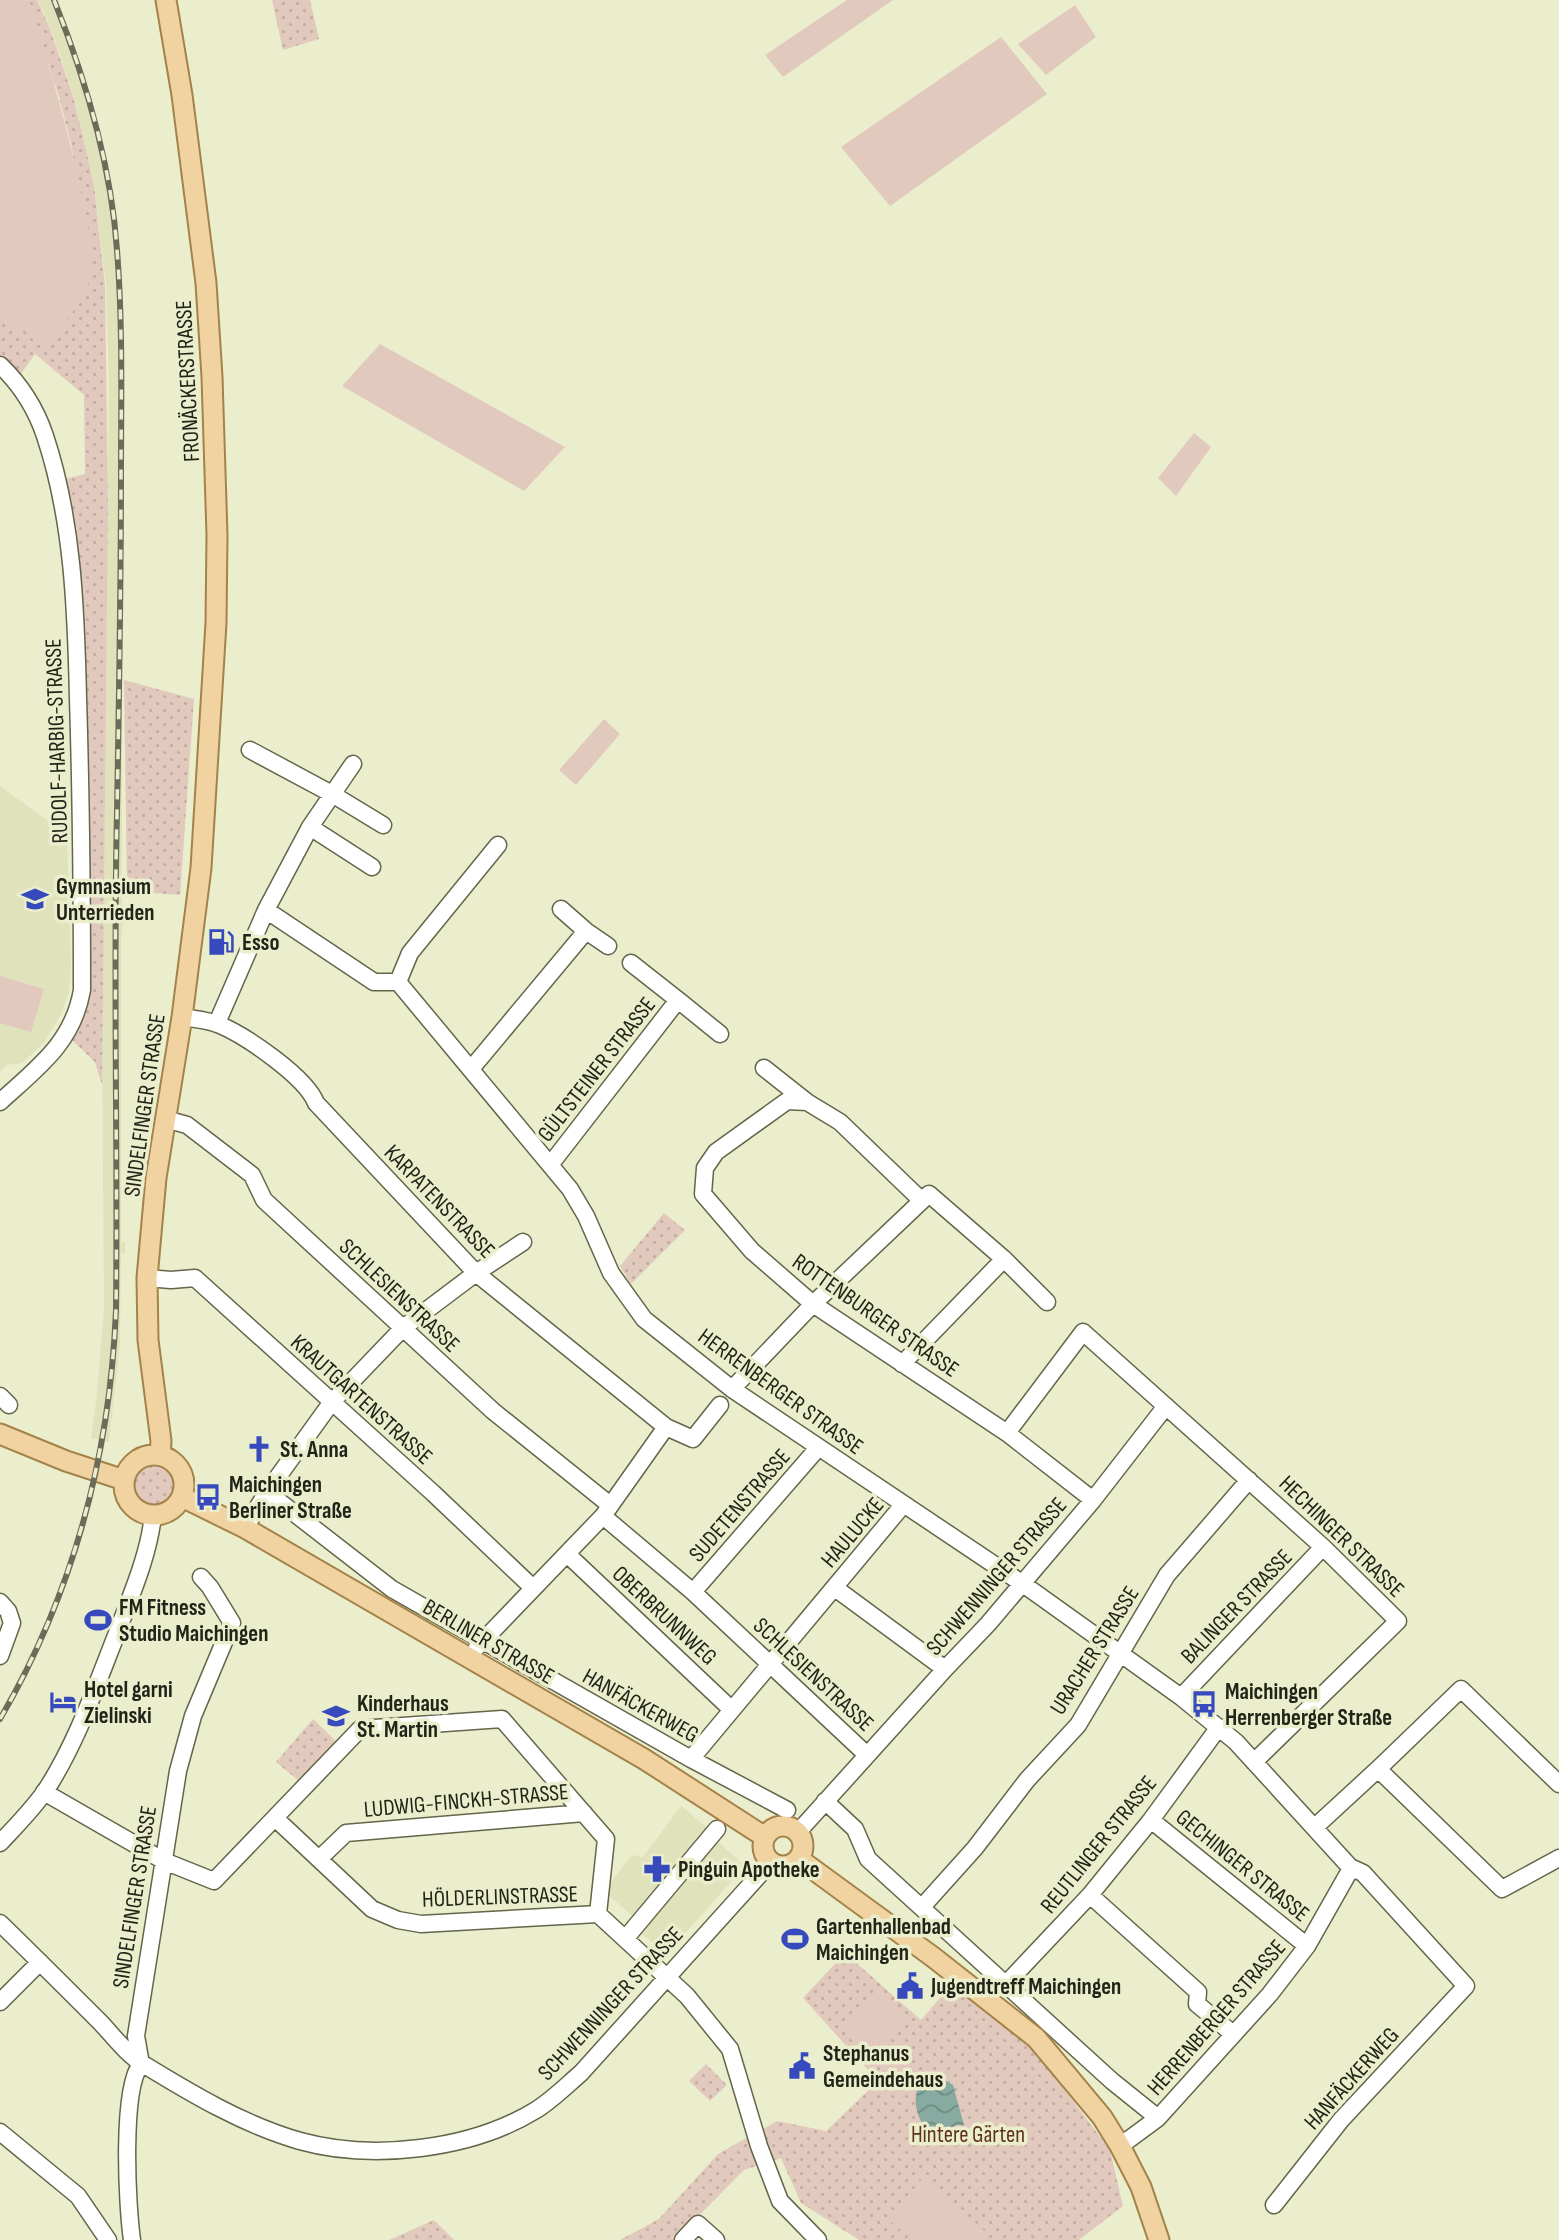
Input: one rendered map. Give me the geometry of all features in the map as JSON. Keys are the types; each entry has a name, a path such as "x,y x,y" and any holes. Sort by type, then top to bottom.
{"main road":[{"name":"FRONÄCKERSTRASSE","path":"166,0 195,188 206,283 212,377 217,572 208,763"},
{"name":"SINDELFINGER STRASSE","path":"160,1455 161,1441 148,1340 147,1278 156,1178 182,1017 201,868 208,763"},
{"path":"0,1434 66,1461 124,1480"},
{"path":"160,1455 176,1463 181,1470 184,1488 182,1497 167,1512 153,1515 137,1510 131,1504 126,1497 124,1480 137,1460 144,1456 160,1455"},
{"name":"BERLINER STRASSE","path":"182,1497 245,1528 645,1759 765,1837"},
{"path":"786,1826 798,1832 803,1846 799,1859 782,1866 771,1862 764,1853 765,1837 769,1832 786,1826"},
{"path":"799,1859 933,1957 1036,2038 1102,2117 1120,2146 1141,2187 1159,2240"}],"street":[{"name":"RUDOLF-HARBIG-STRASSE","path":"0,365 26,395 45,435 57,477 70,544 80,743 82,990 72,1026 59,1045 0,1102"},
{"path":"250,750 383,825"},
{"path":"217,1023 266,910 310,827 353,764"},
{"path":"310,827 372,867"},
{"path":"266,910 374,982 398,982 410,953 498,845"},
{"path":"561,909 608,946"},
{"path":"471,1069 586,931"},
{"name":"GÜLTSTEINER STRASSE","path":"631,963 720,1034"},
{"name":"HERRENBERGER STRASSE","path":"398,982 570,1189 586,1216 611,1273 644,1318 732,1389 1023,1584 1219,1727 1350,1867 1363,1873 1466,1986"},
{"name":"GÜLTSTEINER STRASSE","path":"550,1165 678,1000"},
{"name":"KARPATENSTRASSE","path":"182,1017 217,1023 247,1038 277,1062 313,1094 316,1103 476,1273 666,1427"},
{"path":"764,1068 807,1102 840,1122 925,1197 1004,1259 1047,1302"},
{"name":"ROTTENBURGER STRASSE","path":"807,1102 787,1101 716,1152 705,1168 703,1194 751,1251 813,1304 1007,1433 1093,1500"},
{"name":"SCHLESIENSTRASSE","path":"165,1119 187,1125 252,1175 264,1200 493,1411 606,1510 867,1755"},
{"path":"732,1389 813,1304 925,1197"},
{"path":"245,1528 267,1492 331,1403 403,1328 476,1273 523,1242"},
{"path":"902,1364 1004,1259"},
{"name":"KRAUTGARTENSTRASSE","path":"147,1278 195,1278 433,1493 532,1587"},
{"name":"HECHINGER STRASSE","path":"1007,1433 1083,1332 1249,1480 1398,1621 1254,1762"},
{"path":"470,1658 482,1641 606,1510 666,1427 693,1439 720,1405"},
{"name":"SCHWENNINGER STRASSE","path":"798,1832 1023,1584 1166,1406"},
{"name":"SUDETENSTRASSE","path":"694,1592 818,1448"},
{"name":"URACHER STRASSE","path":"922,1907 975,1848 1027,1780 1078,1724 1167,1575 1249,1480"},
{"name":"HANFÄCKERWEG","path":"267,1492 392,1589 787,1811"},
{"name":"HAULUCKE","path":"691,1759 904,1505"},
{"path":"0,1843 44,1792 63,1762 90,1703 133,1591 152,1529 153,1515"},
{"name":"BALINGER STRASSE","path":"1181,1697 1323,1548"},
{"name":"OBERBRUNNWEG","path":"567,1554 732,1710"},
{"name":"SINDELFINGER STRASSE","path":"132,2240 127,2178 131,2087 141,2064 136,2036 178,1771 193,1716 232,1623 201,1577"},
{"name":"HAULUCKE","path":"835,1588 945,1669"},
{"path":"0,1602 8,1611 12,1623 0,1656"},
{"path":"1315,1827 1461,1689 1559,1784"},
{"path":"44,1792 164,1861 214,1881 360,1729 502,1719 606,1839 598,1914 687,1996 730,2049 759,2146 780,2201 818,2240"},
{"name":"REUTLINGER STRASSE","path":"1006,1984 1090,1895 1151,1820 1219,1727"},
{"path":"1378,1769 1502,1889 1559,1858"},
{"path":"825,1801 855,1829 868,1859 1112,2081 1157,2118"},
{"name":"LUDWIG-FINCKH-STRASSE","path":"319,1859 346,1833 584,1813"},
{"name":"HÖLDERLINSTRASSE","path":"275,1818 372,1909 398,1920 421,1924 598,1914"},
{"name":"GECHINGER STRASSE","path":"1151,1820 1307,1946"},
{"path":"625,1939 717,1829"},
{"name":"SCHWENNINGER STRASSE","path":"0,1923 141,2064 215,2106 299,2140 330,2147 386,2150 453,2143 514,2122 553,2098 581,2073 771,1862"},
{"name":"HERRENBERGER STRASSE","path":"1120,2146 1157,2118 1270,1994 1307,1946 1350,1867"},
{"path":"1090,1895 1198,1992 1198,2004 1233,2034"},
{"path":"0,2002 40,1962"},
{"name":"HANFÄCKERWEG","path":"1274,2205 1341,2120 1466,1986"},
{"path":"0,2132 78,2196 108,2240"},
{"path":"683,2240 698,2224 716,2240"}],"shaded area":[{"path":"38,0 58,0 87,81 116,207 122,292 124,920 121,937 121,1242 125,1242 125,1253 121,1254 120,1343 109,1442 91,1438 104,1308 102,1041 109,384 106,285 94,185 74,97 50,26"},
{"name":"Gymnasium Unterrieden","path":"0,786 67,835 71,964 69,992 62,1013 44,1043 22,1063 7,1065 0,1072"},
{"path":"681,1806 710,1830 707,1832 745,1866 667,1954 630,1925 635,1918 607,1894 613,1879 632,1855 643,1857"}],"green space":[{"path":"0,0 27,0 66,128 91,244 92,263 86,290 60,329 47,342 0,318"},
{"path":"27,0 37,0 49,26 73,96 94,186 105,286 108,504 102,1085 95,1062 72,1040 85,1009 87,974 79,573 65,479 85,474 84,395 35,354 21,374 0,356 0,318 47,341 89,280 91,256 71,144 59,97"},
{"path":"272,0 310,0 319,39 283,50"},
{"path":"847,0 893,0 783,77 765,55"},
{"path":"1075,5 1096,37 1046,75 1018,44"},
{"path":"1001,37 1047,94 890,206 841,147"},
{"path":"380,344 565,447 524,491 342,386"},
{"path":"1194,433 1211,447 1176,496 1158,478"},
{"path":"124,680 194,699 180,895 127,891"},
{"path":"604,719 620,734 576,785 559,770"},
{"path":"0,976 44,989 31,1032 0,1023"},
{"path":"664,1213 685,1230 631,1284 620,1266"},
{"path":"154,1462 170,1469 177,1485 170,1501 154,1508 138,1501 131,1485 138,1469"},
{"path":"313,1719 338,1743 300,1782 276,1762"},
{"name":"Hintere Gärten","path":"845,1953 921,2020 951,1985 1028,2041 1110,2150 1123,2206 1079,2240 859,2240 801,2203 781,2158 744,2170 675,2240 620,2240 659,2219 718,2154 777,2121 826,2131 878,2081 803,1998"},
{"path":"882,1992 910,2020 875,2056 847,2028"},
{"path":"706,2064 727,2085 710,2101 689,2081"},
{"path":"923,2178 984,2230 975,2240 912,2240 888,2219"},
{"path":"434,2220 454,2240 389,2240"}],"water":[{"path":"941,2078 953,2085 964,2125 956,2125 944,2145 930,2134 920,2120 916,2104 918,2087 930,2080"}],"railway":[{"path":"0,1719 48,1623 83,1522 106,1417 116,1310 115,937 121,391 119,278 114,218 103,154 86,92 54,0"}],"place":[{"name":"Gymnasium Unterrieden","path":"35,899"},
{"name":"Esso","path":"221,942"},
{"name":"St. Anna","path":"259,1449"},
{"name":"Maichingen Berliner Straße","path":"208,1497"},
{"name":"FM Fitness Studio Maichingen","path":"98,1620"},
{"name":"Hotel garni Zielinski","path":"63,1702"},
{"name":"Maichingen Herrenberger Straße","path":"1204,1704"},
{"name":"Kinderhaus St. Martin","path":"336,1716"},
{"name":"Pinguin Apotheke","path":"657,1869"},
{"name":"Gartenhallenbad Maichingen","path":"795,1939"},
{"name":"Jugendtreff Maichingen","path":"910,1986"},
{"name":"Stephanus Gemeindehaus","path":"802,2066"}]}
